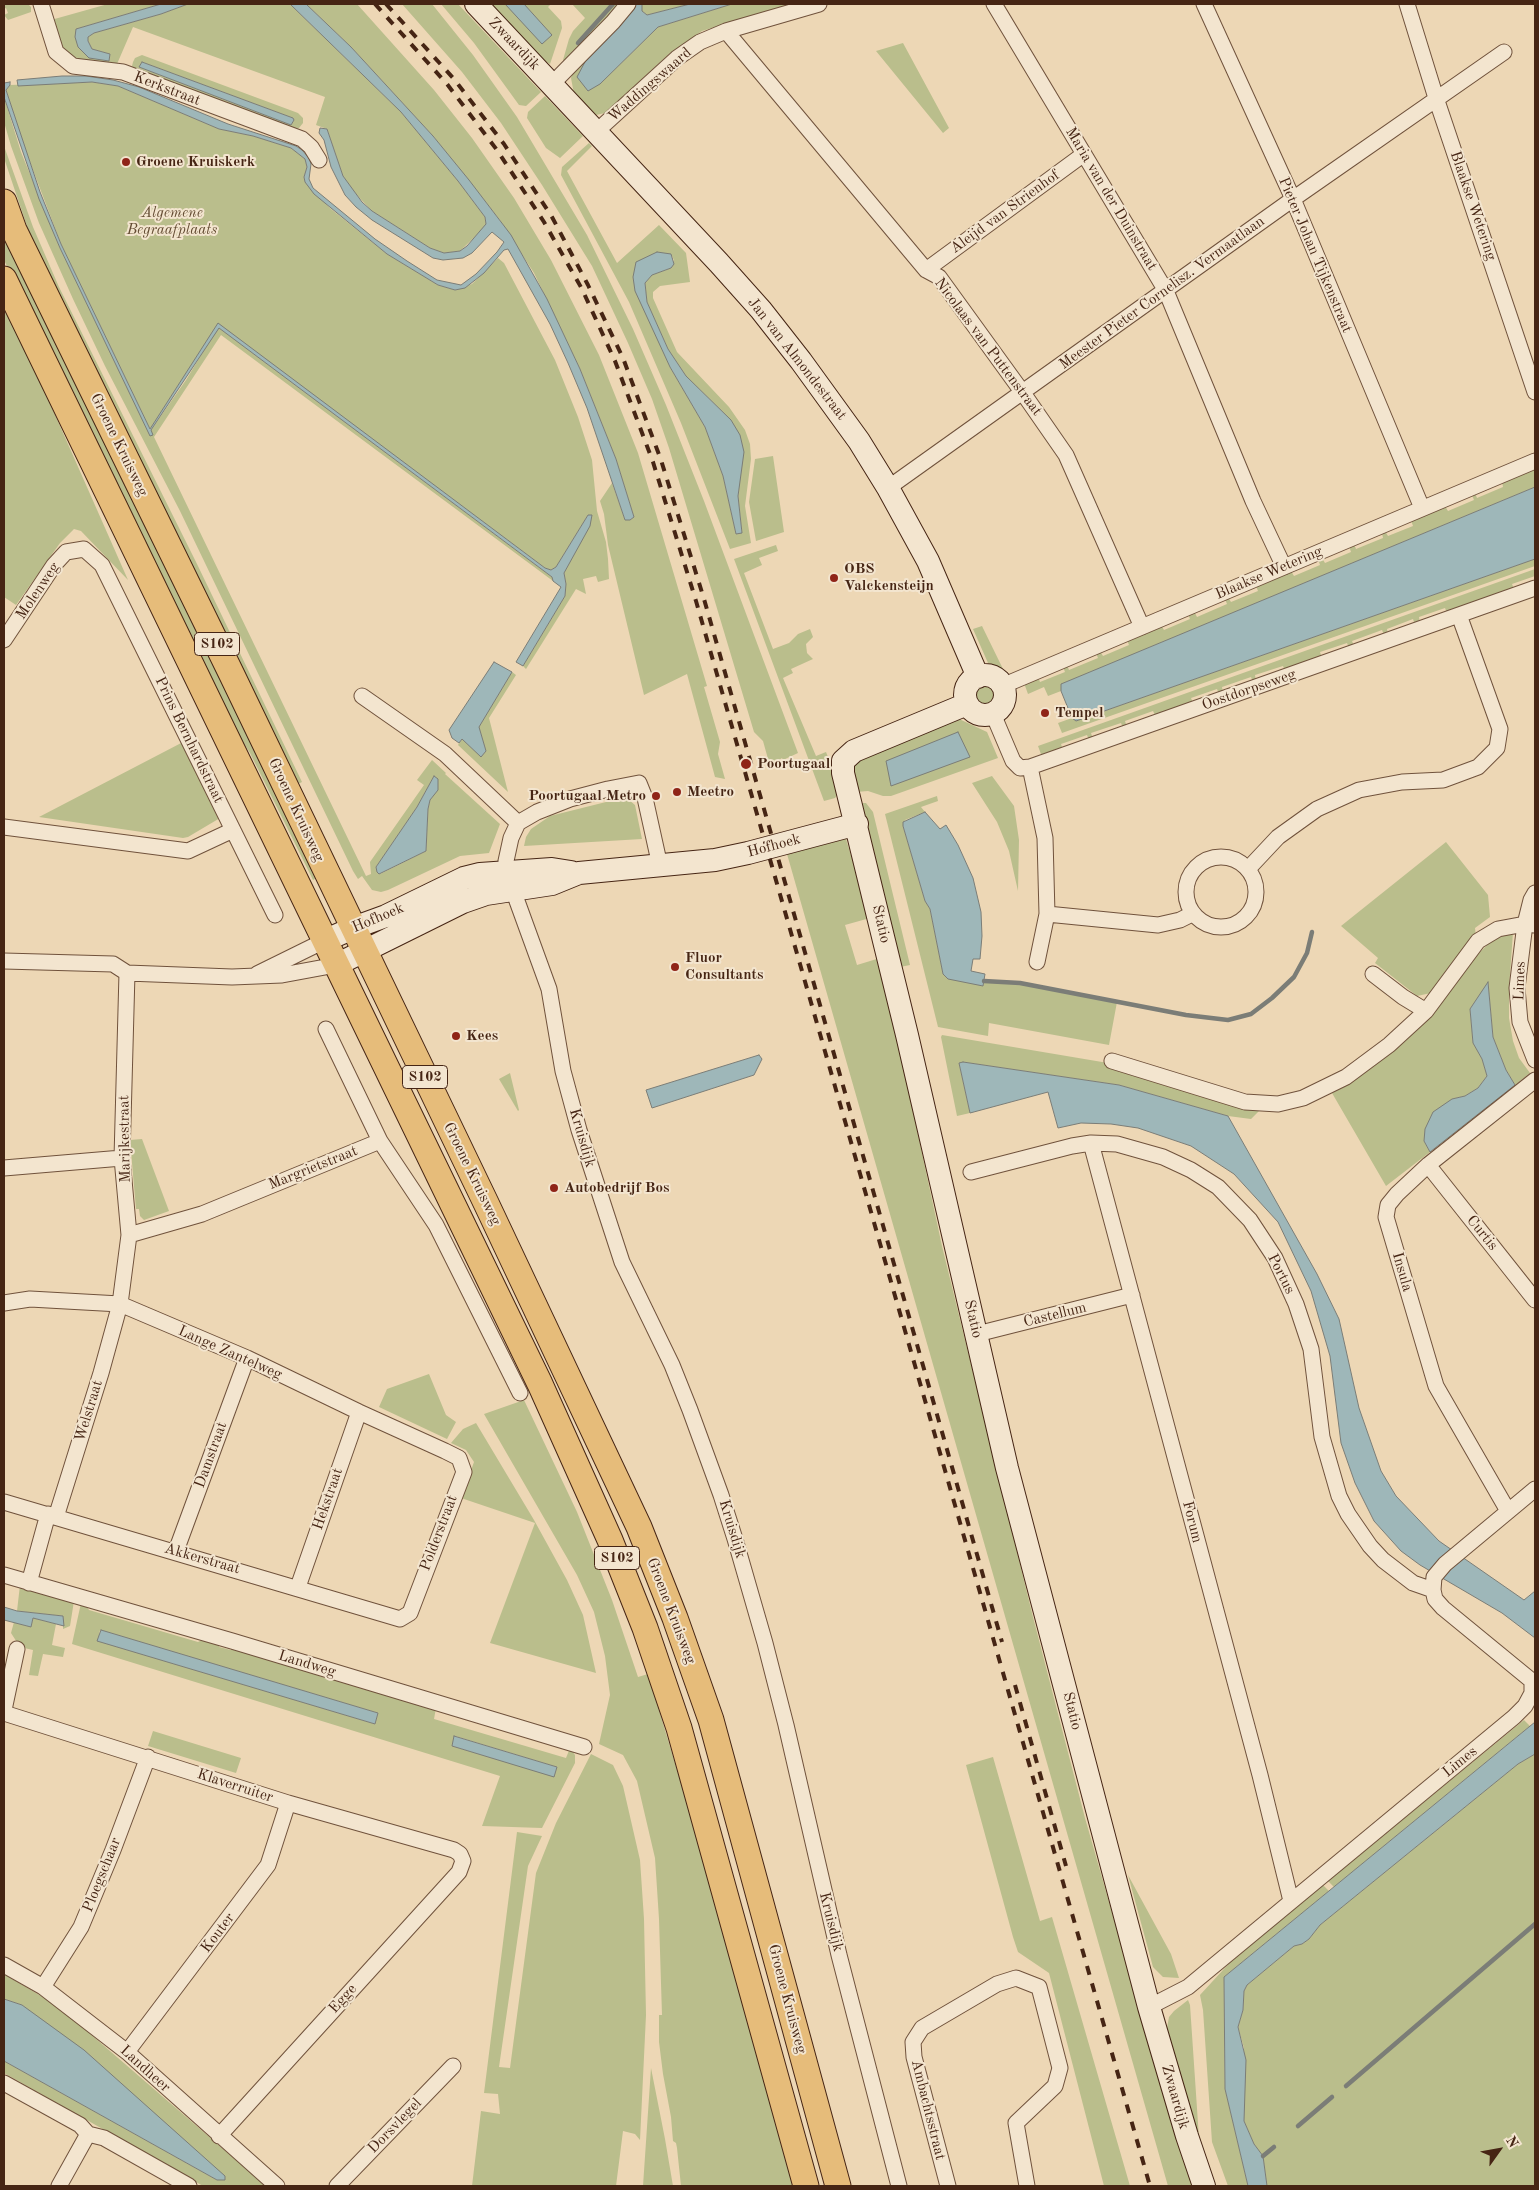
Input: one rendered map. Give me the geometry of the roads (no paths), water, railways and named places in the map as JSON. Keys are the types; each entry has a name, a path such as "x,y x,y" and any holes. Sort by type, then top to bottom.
{"main road":[{"name":"Groene Kruisweg","path":"4,202 14,230 232,675 486,1203 639,1527 675,1618 711,1720 838,2186"},
{"name":"Groene Kruisweg","path":"4,280 578,1465 610,1540 638,1611 679,1728 806,2186"}],"street":[{"name":"Kerkstraat","path":"41,4 56,52 73,66 124,72 293,136 307,142 319,160"},
{"name":"Zwaardijk","path":"476,4 552,84"},
{"path":"552,84 613,22 628,4"},
{"name":"Waddingswaard","path":"597,131 680,55 700,42 726,32 819,4"},
{"name":"Maria van der Duinstraat","path":"994,4 1166,290 1253,501 1284,567"},
{"name":"Pieter Johan Tijkenstraat","path":"1204,4 1293,199 1422,508"},
{"path":"1407,4 1436,98 1504,52"},
{"name":"Nicolaas van Puttenstraat","path":"726,32 926,270 940,277 1023,393 1066,455 1142,627"},
{"name":"Jan van Almondestraat","path":"552,84 761,310 842,416 888,488 928,561 978,677"},
{"name":"Meester Pieter Cornelisz. Vermaatlaan","path":"888,488 1436,98"},
{"name":"Blaakse Wetering","path":"1436,98 1535,392"},
{"name":"Aleijd van Strienhof","path":"926,270 1084,154"},
{"name":"Blaakse Wetering","path":"1002,686 1535,461"},
{"name":"Molenweg","path":"4,640 54,565 66,552 84,549 102,565"},
{"name":"Prins Bernhardstraat","path":"102,565 275,915"},
{"name":"Oostdorpseweg","path":"1030,767 1535,588"},
{"path":"1248,869 1278,836 1317,808 1359,790 1402,782 1443,780 1478,766 1497,748 1500,729 1459,615"},
{"path":"978,677 992,677 1002,686 1004,702 1002,707 993,714 978,714 967,704 965,695 968,686 978,677"},
{"path":"362,696 445,754 518,823"},
{"name":"Statio","path":"967,704 854,750 843,761 844,773 1007,1468 1149,2006"},
{"path":"993,714 1013,761 1020,768 1030,767 1045,838 1047,914 1037,962"},
{"path":"510,881 506,861 510,838 518,823 537,812 608,789 639,783 645,798 660,866"},
{"name":"Hofhoek","path":"336,965 364,952 395,934 463,902 486,894 510,881 552,869 579,873 715,860 748,854 857,824"},
{"path":"4,826 188,851 233,830"},
{"path":"1214,857 1227,857 1240,862 1248,869 1255,882 1256,896 1254,906 1240,922 1231,927 1215,927 1200,921 1192,914 1186,901 1185,891 1190,873 1197,866 1214,857"},
{"name":"Hofhoek","path":"251,977 353,928 386,916 464,878 480,874 510,881"},
{"name":"Kruisdijk","path":"510,881 549,989 563,1071 579,1130 622,1262 672,1365 690,1410 735,1539 786,1726 839,1955 899,2186"},
{"name":"Limes","path":"1533,897 1530,924 1517,988 1520,1022 1535,1060"},
{"path":"1047,914 1158,924 1180,920 1192,914"},
{"path":"1112,1061 1245,1102 1278,1104 1303,1098 1346,1077 1389,1045 1426,1010 1478,941 1498,928 1530,924"},
{"path":"4,961 113,964 127,973 251,977 282,976 336,965"},
{"name":"Marijkestraat","path":"120,1304 129,1235 122,1158 127,973"},
{"path":"1373,974 1403,997 1426,1010"},
{"path":"326,1029 380,1141 436,1225 520,1393"},
{"name":"Insula","path":"1508,1511 1436,1386 1386,1217 1388,1205 1428,1165 1535,1080"},
{"name":"Margrietstraat","path":"129,1235 202,1214 380,1141"},
{"name":"Portus","path":"971,1172 1072,1146 1092,1143 1116,1144 1163,1157 1192,1170 1218,1187 1250,1220 1275,1258 1296,1304 1310,1349 1322,1437 1342,1502 1359,1532 1383,1560 1413,1583 1434,1583"},
{"name":"Forum","path":"1092,1143 1260,1775 1291,1901"},
{"path":"4,1168 122,1158"},
{"name":"Curtis","path":"1428,1165 1535,1300"},
{"name":"Castellum","path":"977,1334 1132,1295"},
{"name":"Lange Zantelweg","path":"4,1303 30,1299 120,1304 246,1358 446,1451"},
{"name":"Welstraat","path":"52,1515 101,1373 120,1304"},
{"name":"Damstraat","path":"176,1551 246,1358"},
{"name":"Hekstraat","path":"298,1587 359,1412"},
{"name":"Polderstraat","path":"400,1619 410,1613 464,1472 459,1458 446,1451"},
{"path":"1434,1583 1445,1564 1535,1489"},
{"name":"Akkerstraat","path":"4,1502 298,1587 400,1619"},
{"path":"29,1582 52,1515"},
{"name":"Landweg","path":"4,1575 232,1641 584,1748"},
{"name":"Limes","path":"1149,2006 1188,1987 1525,1706 1532,1693 1532,1681 1443,1608 1436,1599 1434,1583"},
{"path":"4,1711 17,1649"},
{"name":"Klaverruiter","path":"4,1711 288,1803 454,1850 460,1854 463,1861"},
{"name":"Ploegschaar","path":"44,1987 81,1927 113,1850 148,1757"},
{"name":"Kouter","path":"127,2052 268,1865 288,1803"},
{"name":"Egge","path":"219,2136 459,1872 463,1861"},
{"name":"Landheer","path":"4,1965 44,1987 127,2052 276,2186"},
{"name":"Ambachtsstraat","path":"948,2186 914,2057 913,2042 922,2028 997,1984 1016,1978 1040,1987 1060,2068 1055,2086 1016,2123 1027,2186"},
{"name":"Zwaardijk","path":"1149,2006 1187,2136 1204,2186"},
{"name":"Dorsvlegel","path":"337,2186 453,2066"},
{"path":"4,2083 80,2125 88,2134 104,2138 188,2186"},
{"path":"59,2186 88,2134"}],"water":[{"path":"161,4 188,4 161,14 94,33 88,37 92,49 110,54 109,61 89,58 78,47 75,37 76,29"},
{"path":"290,4 306,4 351,47 433,136 511,235 547,299 580,369 616,459 634,517 630,520 625,520 587,408 568,363 550,324 508,249 504,250 484,273 465,288 455,290 438,285 387,254 314,194 305,182 304,177 307,167 305,159 291,148 253,136 219,129 118,86 92,82 18,86 17,80 62,76 86,76 113,80 139,87 228,124 296,146 309,158 311,164 309,179 313,188 375,239 407,261 437,280 461,285 476,274 504,242 492,232 472,253 463,258 443,260 433,258 372,220 345,195 331,167 324,140 319,133 320,128 327,129 343,176 362,202 372,211 430,248 444,253 460,251 467,246 486,224 485,217 458,181 401,112"},
{"path":"505,4 524,4 552,35 542,44"},
{"path":"637,4 642,4 642,11 647,15 690,4 732,4 658,27 600,84 588,91 577,77 586,60"},
{"path":"142,62 293,118 294,120 291,125 139,67"},
{"path":"10,82 6,90 40,192 61,244 150,429 218,323 545,568 551,570 556,567 588,515 592,515 590,526 564,573 566,584 565,596 523,666 516,662 561,587 553,581 552,577 219,328 151,430 153,435 150,436 60,248 39,199 4,97 4,83"},
{"path":"657,252 671,254 674,264 671,268 652,275 645,283 647,302 668,349 686,376 731,420 740,435 744,452 738,496 742,533 736,534 723,476 705,427 670,367 635,291 633,277 636,262"},
{"path":"1535,487 1535,559 1076,721 1072,718 1061,691 1061,684"},
{"path":"494,662 512,672 479,727 486,751 481,757 462,739 459,743 452,738 449,730"},
{"path":"958,732 970,757 891,786 886,761"},
{"path":"434,776 438,779 438,790 430,800 428,809 426,851 379,874 376,867 417,807"},
{"path":"925,812 940,829 946,825 958,845 973,878 981,912 982,936 980,959 973,959 971,971 985,974 983,986 948,979 943,974 930,909 925,901 903,826 903,822"},
{"path":"1488,982 1493,1037 1506,1070 1515,1085 1430,1152 1424,1141 1425,1129 1433,1112 1452,1099 1465,1096 1478,1088 1487,1076 1482,1059 1473,1043 1470,1009"},
{"path":"759,1055 762,1059 754,1075 652,1108 646,1090"},
{"path":"963,1062 1119,1085 1228,1116 1317,1274 1339,1319 1359,1408 1381,1471 1396,1496 1439,1541 1524,1600 1535,1591 1535,1638 1502,1613 1420,1565 1401,1551 1374,1521 1355,1483 1341,1443 1330,1356 1311,1291 1278,1222 1234,1174 1191,1146 1138,1128 1111,1124 1081,1123 1058,1128 1048,1092 970,1113 959,1063"},
{"path":"4,1607 17,1611 63,1616 64,1626 33,1618 31,1627 4,1620"},
{"path":"101,1630 378,1713 375,1724 97,1641"},
{"path":"1535,1722 1535,1754 1518,1764 1320,1925 1309,1939 1302,1944 1294,1946 1247,1985 1244,1991 1243,2010 1238,2027 1246,2060 1244,2121 1254,2144 1263,2156 1267,2186 1248,2186 1225,2089 1224,1977"},
{"path":"454,1736 557,1767 554,1777 452,1746"},
{"path":"4,1999 22,2005 84,2050 225,2176 225,2180 217,2180 4,2061"}],"waterway":[{"path":"578,43 613,4"},
{"path":"984,981 1020,983 1186,1015 1228,1020 1251,1014 1272,998 1294,977 1307,953 1312,932"},
{"path":"1346,2086 1535,1924"},
{"path":"1298,2126 1332,2097"},
{"path":"1263,2156 1274,2147"}],"railway":[{"path":"375,4 447,84 497,150 544,222 582,289 615,361 653,462 696,601 1150,2186"},
{"path":"386,4 454,79 504,144 552,217 588,285 623,358 661,460 704,599 1002,1642"},
{"path":"1015,1685 1066,1866"}],"place":[{"name":"Groene Kruiskerk","path":"126,162"},
{"name":"OBS Valckensteijn","path":"834,578"},
{"name":"Tempel","path":"1045,713"},
{"name":"Poortugaal","path":"746,764"},
{"name":"Meetro","path":"677,792"},
{"name":"Poortugaal Metro","path":"656,796"},
{"name":"Fluor Consultants","path":"675,967"},
{"name":"Kees","path":"456,1036"},
{"name":"Autobedrijf Bos","path":"554,1188"}],"park label":[{"name":"Algemene Begraafplaats","path":"172,222"}]}
